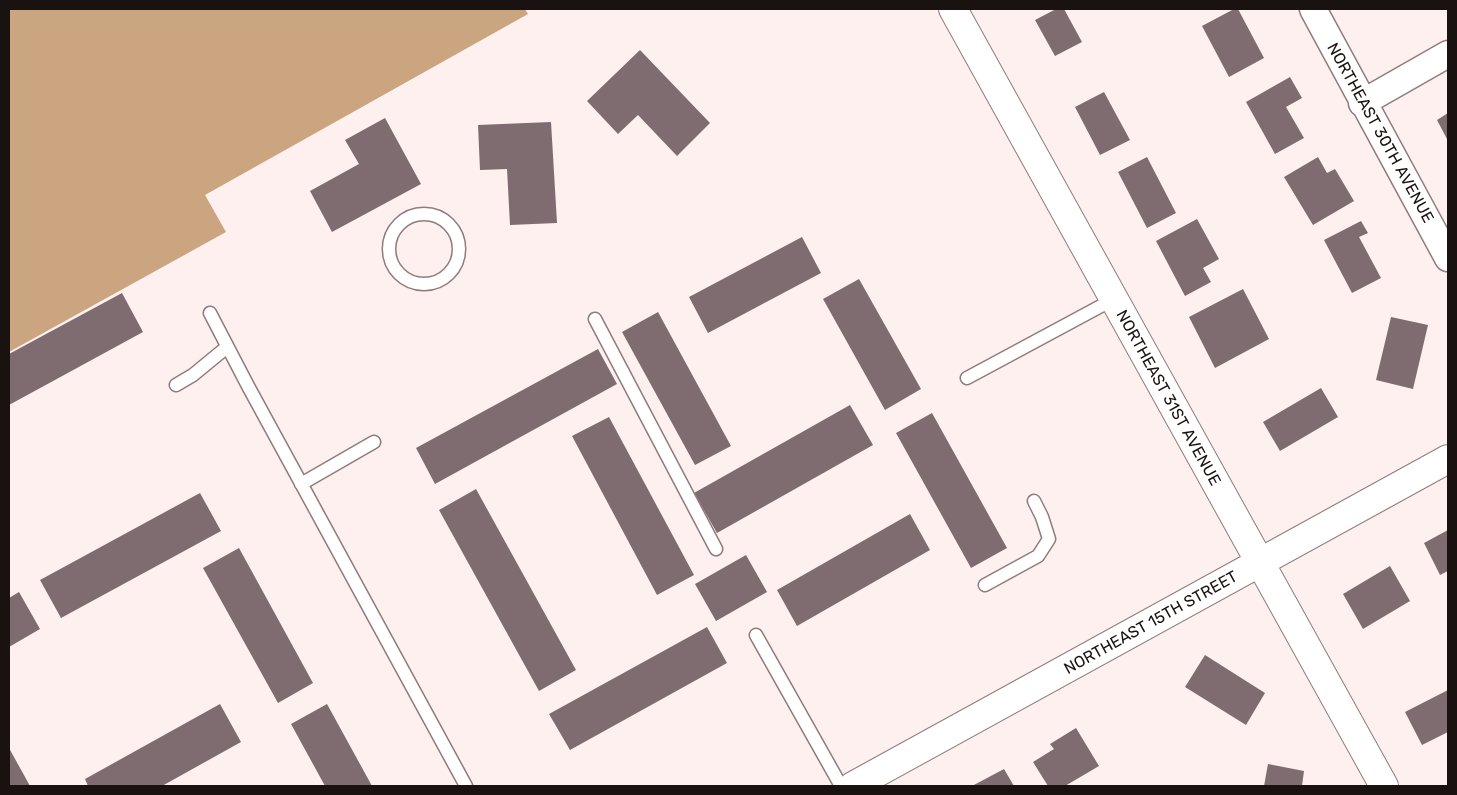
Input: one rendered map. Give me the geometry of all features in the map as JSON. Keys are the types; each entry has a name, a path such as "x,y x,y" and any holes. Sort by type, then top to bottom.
{"street":[{"name":"NORTHEAST 31ST AVENUE","path":"953,9 1384,786"},
{"name":"NORTHEAST 30TH AVENUE","path":"1312,9 1448,258"},
{"path":"1362,103 1448,54"},
{"name":"NORTHEAST 15TH STREET","path":"853,786 1448,459"}],"lane":[{"path":"416,214 430,214 452,226 458,241 458,254 454,267 444,277 432,283 418,283 405,278 396,269 390,256 390,243 394,230 404,220 416,214"},
{"path":"967,378 1114,299"},
{"path":"210,313 466,786"},
{"path":"595,319 716,549"},
{"path":"176,385 193,376 228,347"},
{"path":"301,484 374,442"},
{"path":"985,585 1038,556 1048,539 1042,517 1034,501"},
{"path":"756,635 841,786"}],"shaded area":[{"path":"9,9 525,9 528,14 205,195 226,232 9,352"}],"building":[{"path":"1056,9 1064,9 1082,42 1055,56 1035,20"},
{"path":"1234,9 1238,9 1264,58 1229,77 1202,26"},
{"path":"640,50 710,123 677,156 638,115 618,134 587,101"},
{"path":"1290,77 1302,98 1286,107 1304,138 1275,154 1246,102"},
{"path":"1104,92 1130,140 1100,155 1075,107"},
{"path":"1448,113 1448,141 1437,120"},
{"path":"385,118 421,184 332,232 310,191 359,164 345,140"},
{"path":"551,122 557,223 510,225 507,169 480,170 478,125"},
{"path":"1147,157 1176,213 1147,228 1118,172"},
{"path":"1318,157 1327,173 1335,169 1354,201 1313,225 1284,177"},
{"path":"1197,219 1219,259 1203,268 1211,282 1185,296 1156,241"},
{"path":"1361,221 1368,233 1359,237 1381,278 1352,293 1324,240"},
{"path":"802,237 821,273 708,333 689,297"},
{"path":"859,279 921,389 885,410 823,299"},
{"path":"1243,289 1269,339 1215,368 1189,317"},
{"path":"122,293 143,332 9,405 9,354"},
{"path":"658,312 731,446 695,465 622,332"},
{"path":"1391,317 1428,325 1413,389 1376,380"},
{"path":"598,349 617,384 435,484 416,448"},
{"path":"1321,388 1338,417 1280,451 1263,422"},
{"path":"850,405 873,445 717,533 694,493"},
{"path":"932,413 1007,548 971,568 896,433"},
{"path":"609,417 694,575 657,595 572,436"},
{"path":"476,489 576,670 539,691 439,510"},
{"path":"200,493 221,531 61,618 40,580"},
{"path":"910,514 930,550 797,626 777,590"},
{"path":"1448,530 1448,571 1440,575 1424,543"},
{"path":"239,548 313,683 278,703 203,568"},
{"path":"746,555 767,592 716,621 695,584"},
{"path":"1390,566 1410,601 1363,629 1343,594"},
{"path":"19,592 40,629 9,647 9,598"},
{"path":"707,627 727,663 570,750 549,714"},
{"path":"1205,655 1265,693 1246,725 1185,687"},
{"path":"1448,690 1448,732 1422,745 1405,712"},
{"path":"220,704 241,742 162,786 88,786 85,779"},
{"path":"327,704 372,786 325,786 291,724"},
{"path":"1076,728 1099,766 1065,786 1048,786 1033,762 1054,749 1050,744"},
{"path":"9,748 30,786 9,786"},
{"path":"1268,764 1304,771 1302,786 1264,786"},
{"path":"1004,769 1014,786 972,786"}]}
